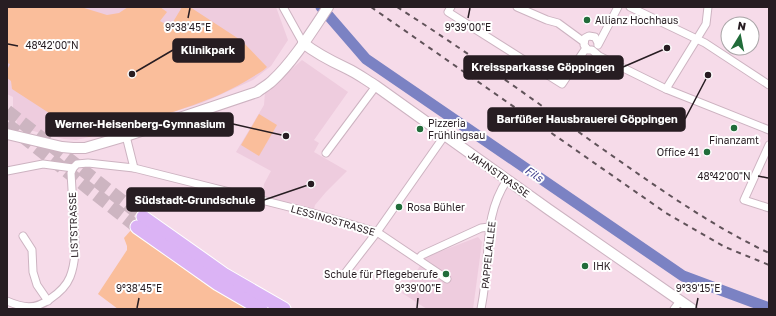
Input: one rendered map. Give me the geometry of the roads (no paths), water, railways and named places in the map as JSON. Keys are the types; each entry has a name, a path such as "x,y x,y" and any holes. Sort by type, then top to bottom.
{"highway":[{"path":"261,309 218,284 140,222 225,275 284,309"}],"main road":[{"path":"7,134 62,147 85,148 126,136 257,92 272,82 303,44 328,7"},
{"name":"JAHNSTRASSE","path":"303,44 323,57 348,69 376,86 677,305 692,309"}],"street":[{"path":"283,7 303,44"},
{"path":"451,7 448,12 562,84 587,47 587,37 596,40"},
{"path":"517,7 547,20 558,23 599,56 666,89 769,130"},
{"path":"587,47 597,47 596,40 614,7"},
{"path":"596,40 606,32 618,7"},
{"path":"630,7 697,39 769,85"},
{"path":"666,89 706,24 708,7"},
{"path":"326,154 376,86"},
{"path":"346,272 377,232 445,135"},
{"path":"126,136 134,168"},
{"path":"769,145 744,200 769,208"},
{"name":"LESSINGSTRASSE","path":"73,168 77,164 88,163 134,168 313,213 377,232 447,279"},
{"path":"7,171 44,164 73,168"},
{"name":"LISTSTRASSE","path":"7,301 18,306 38,306 61,292 70,278 74,265 75,252 71,172 73,168"},
{"name":"PAPPELALLEE","path":"481,309 485,285 489,228 497,197 507,180"},
{"path":"418,259 422,255 481,228 489,228"},
{"path":"23,236 32,250 37,285 48,301"}],"waterway":[{"name":"Fils","path":"321,7 366,59 683,276 769,308"}],"tunnel":[{"path":"7,111 143,217"},
{"path":"7,124 137,227"}],"railway":[{"path":"371,7 666,213 725,247 769,265"},
{"path":"397,7 476,59 664,191 705,218 769,253"}],"place":[{"name":"Allianz Hochhaus","path":"587,20"},
{"name":"Kreissparkasse Göppingen","path":"667,48"},
{"name":"Klinikpark","path":"132,74"},
{"name":"Barfüßer Hausbrauerei Göppingen","path":"708,75"},
{"name":"Finanzamt","path":"734,128"},
{"name":"Pizzeria Frühlingsau","path":"420,129"},
{"name":"Werner-Heisenberg-Gymnasium","path":"286,136"},
{"name":"Office 41","path":"707,152"},
{"name":"Südstadt-Grundschule","path":"311,184"},
{"name":"Rosa Bühler","path":"399,207"},
{"name":"IHK","path":"585,266"},
{"name":"Schule für Pflegeberufe","path":"446,274"}]}
